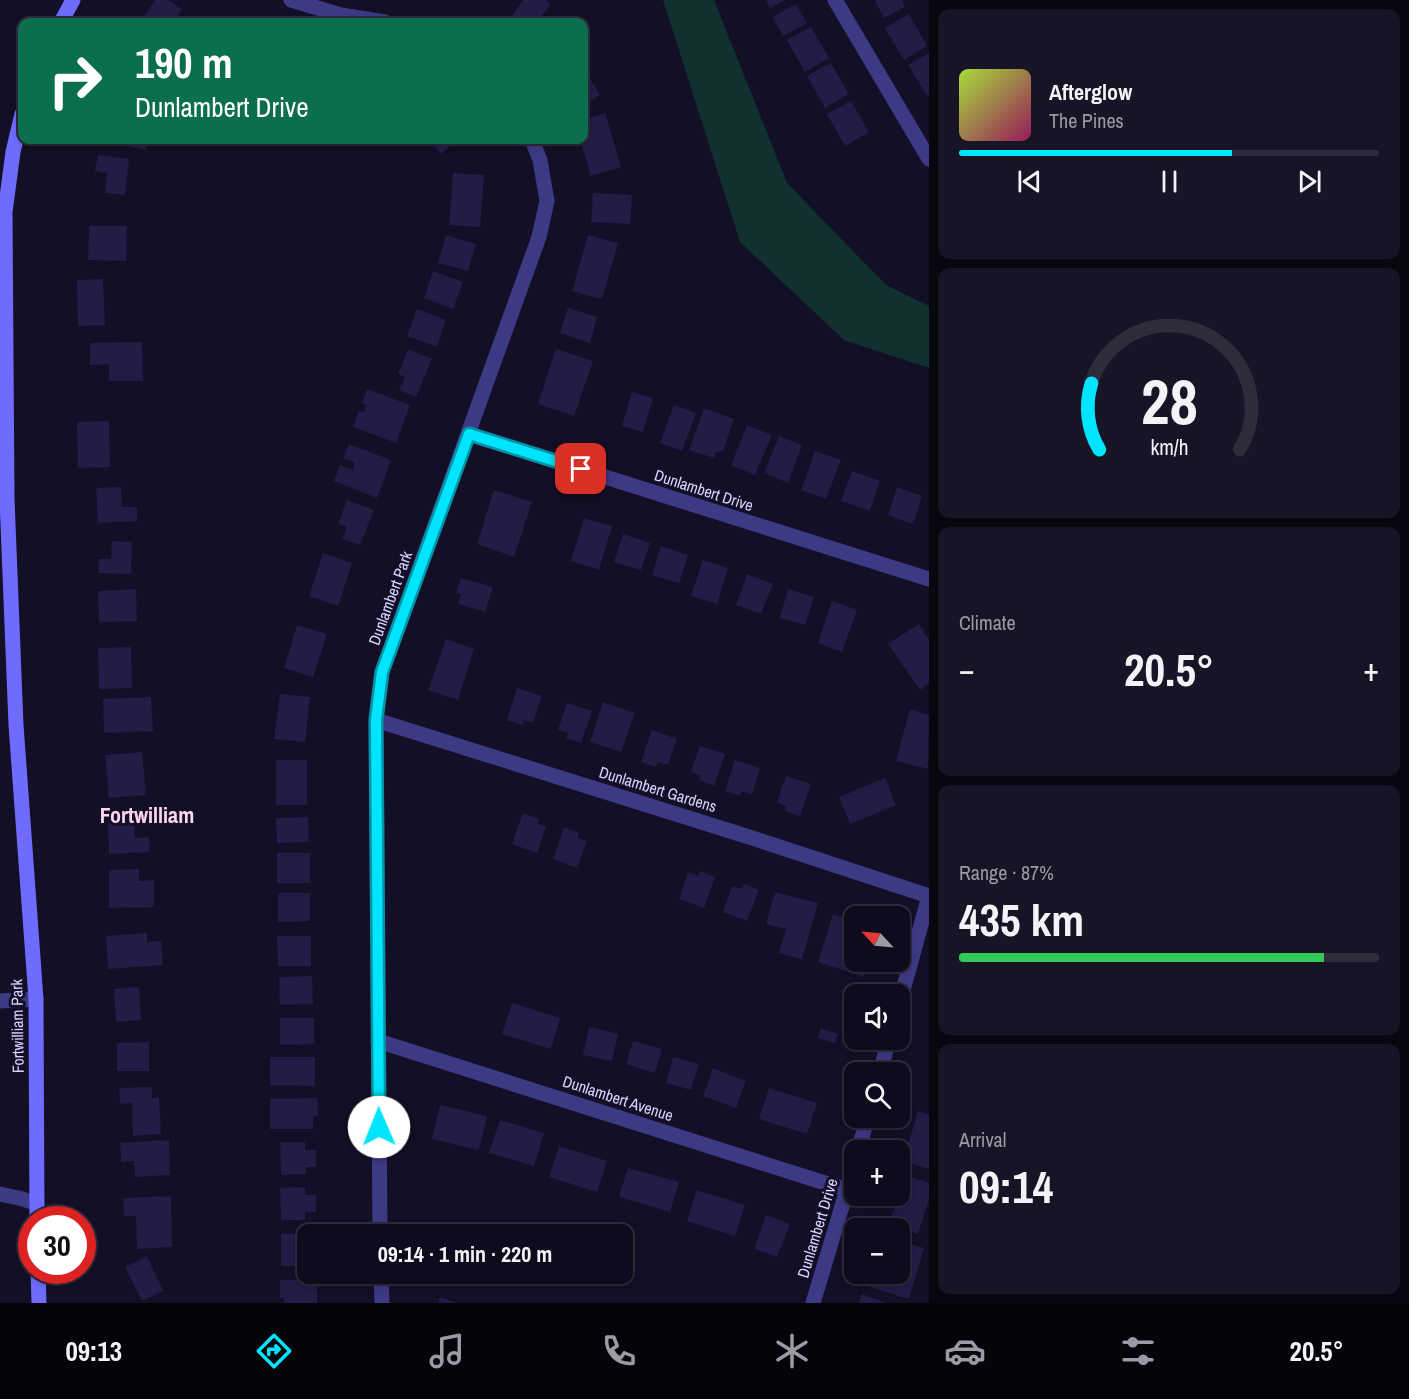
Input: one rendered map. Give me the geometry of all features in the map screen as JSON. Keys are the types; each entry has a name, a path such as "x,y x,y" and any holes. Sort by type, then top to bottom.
{"street":[{"path":"63,18 73,0"},
{"path":"291,0 341,15 360,18"},
{"path":"835,0 929,159"},
{"name":"Fortwilliam Park","path":"18,131 5,212 3,291 7,500 16,725 36,999 37,1206"},
{"name":"Dunlambert Park","path":"380,1224 376,720 382,672 539,237 547,201 540,160 534,144"},
{"name":"Dunlambert Drive","path":"469,434 929,579"},
{"name":"Dunlambert Gardens","path":"376,720 735,832 929,896"},
{"path":"905,984 929,896"},
{"path":"0,1001 36,999"},
{"name":"Dunlambert Avenue","path":"378,1041 844,1190"},
{"path":"0,1194 23,1199 31,1206"},
{"name":"Dunlambert Drive","path":"813,1303 844,1201"},
{"path":"39,1284 39,1303"},
{"path":"381,1284 382,1303"}],"green space":[{"path":"663,0 714,0 787,183 886,285 929,306 929,368 844,340 740,242"}],"building":[{"path":"155,0 168,0 182,9 176,18 144,18"},
{"path":"523,0 545,0 551,4 540,18 510,18"},
{"path":"766,0 785,0 770,8"},
{"path":"902,0 905,7 884,18 875,1"},
{"path":"796,4 807,23 783,36 772,17"},
{"path":"909,14 927,46 904,60 885,28"},
{"path":"811,27 829,58 805,72 787,40"},
{"path":"929,53 929,95 927,96 908,65"},
{"path":"831,63 849,94 825,108 807,76"},
{"path":"588,75 600,95 588,102"},
{"path":"851,101 869,132 845,146 827,114"},
{"path":"605,113 621,167 591,176 581,144 588,144 588,119"},
{"path":"120,144 147,144 146,150"},
{"path":"432,144 452,144 441,154"},
{"path":"98,155 129,159 125,195 105,193 107,173 95,171"},
{"path":"453,173 484,175 480,227 449,225"},
{"path":"593,193 632,195 630,224 591,222"},
{"path":"89,226 127,226 126,261 88,260"},
{"path":"446,235 476,244 468,271 438,263"},
{"path":"588,235 618,243 602,299 572,291"},
{"path":"433,271 463,282 453,309 424,298"},
{"path":"103,279 105,325 78,326 77,280"},
{"path":"568,308 597,317 590,343 560,333"},
{"path":"417,309 446,320 437,347 407,336"},
{"path":"142,342 143,381 109,381 109,364 90,365 90,343"},
{"path":"408,349 432,359 416,397 399,390 405,377 398,374"},
{"path":"556,349 593,361 574,416 538,404"},
{"path":"367,389 410,405 396,443 353,427 359,411 364,412 366,405 362,404"},
{"path":"632,392 653,398 643,432 622,426"},
{"path":"674,405 696,413 682,451 660,443"},
{"path":"704,408 734,419 723,451 716,452 714,458 689,450"},
{"path":"109,421 110,467 78,468 77,422"},
{"path":"747,425 772,435 755,475 731,465"},
{"path":"779,436 802,445 788,483 764,473"},
{"path":"349,444 391,460 377,498 334,481 340,465 353,470 355,463 343,458"},
{"path":"815,451 841,460 826,499 801,490"},
{"path":"852,471 880,481 870,511 841,501"},
{"path":"121,487 122,507 137,507 137,521 98,523 96,488"},
{"path":"897,487 922,496 913,524 888,515"},
{"path":"494,490 532,502 514,557 477,544"},
{"path":"347,500 374,510 360,545 342,539 347,527 338,524"},
{"path":"584,518 612,526 599,570 571,561"},
{"path":"623,534 650,543 641,570 614,562"},
{"path":"112,541 132,542 131,574 98,573 99,559 111,559"},
{"path":"661,546 688,555 679,583 652,575"},
{"path":"323,553 352,563 338,606 309,596"},
{"path":"703,560 728,568 717,604 691,596"},
{"path":"747,574 773,584 761,614 736,605"},
{"path":"461,578 493,587 485,612 458,604 461,594 456,593"},
{"path":"136,589 137,621 99,622 98,591"},
{"path":"788,589 814,597 805,625 780,618"},
{"path":"832,601 857,610 842,652 818,643"},
{"path":"919,624 929,640 929,683 920,690 888,644"},
{"path":"297,625 327,634 313,677 284,668"},
{"path":"446,639 474,649 458,700 428,690"},
{"path":"131,647 132,688 99,689 98,648"},
{"path":"517,688 542,696 533,723 524,720 522,725 507,720"},
{"path":"280,694 310,697 305,742 274,739"},
{"path":"151,697 153,731 104,733 103,699"},
{"path":"603,702 635,713 621,752 590,742"},
{"path":"567,703 592,711 581,743 566,738 568,733 558,730"},
{"path":"910,709 929,715 928,769 896,761"},
{"path":"652,730 677,739 668,765 658,762 656,767 641,762"},
{"path":"700,746 725,754 714,786 699,780 701,776 691,772"},
{"path":"142,752 146,795 109,798 105,755"},
{"path":"276,760 307,760 307,805 276,805"},
{"path":"735,760 760,768 752,795 742,791 740,796 725,791"},
{"path":"786,776 811,784 800,816 785,811 786,806 777,802"},
{"path":"885,778 896,805 850,824 839,797"},
{"path":"523,813 539,819 537,823 546,827 537,853 512,844"},
{"path":"308,817 309,842 277,843 276,818"},
{"path":"134,819 135,838 149,837 150,852 109,854 108,820"},
{"path":"564,827 579,833 577,838 587,841 577,868 553,859"},
{"path":"277,853 310,853 310,883 277,883"},
{"path":"139,869 139,881 154,880 154,907 109,908 109,870"},
{"path":"700,871 715,877 704,908 679,899 688,872 698,876"},
{"path":"744,884 759,890 747,921 723,912 732,886 742,889"},
{"path":"775,892 818,903 802,959 779,953 786,929 766,924"},
{"path":"278,893 310,893 310,921 278,922"},
{"path":"833,914 844,918 844,970 818,962"},
{"path":"147,933 147,942 161,941 163,965 108,969 106,936"},
{"path":"277,936 311,936 311,966 278,966"},
{"path":"849,972 865,972 864,977"},
{"path":"312,976 313,1004 280,1005 279,977"},
{"path":"139,987 141,1020 116,1022 114,989"},
{"path":"512,1003 560,1018 551,1049 502,1034"},
{"path":"280,1018 314,1018 314,1044 280,1045"},
{"path":"589,1027 618,1034 612,1061 583,1055"},
{"path":"821,1028 838,1034 835,1043 818,1038"},
{"path":"633,1041 662,1049 655,1073 626,1064"},
{"path":"149,1042 149,1071 117,1071 117,1043"},
{"path":"270,1057 315,1057 315,1086 270,1085"},
{"path":"673,1057 699,1064 691,1090 666,1083"},
{"path":"713,1068 746,1081 736,1108 703,1096"},
{"path":"152,1087 152,1098 159,1097 161,1134 133,1136 132,1103 120,1104 119,1088"},
{"path":"769,1088 817,1103 807,1134 759,1119"},
{"path":"317,1098 318,1116 313,1116 313,1129 270,1129 270,1099"},
{"path":"440,1105 487,1116 479,1150 432,1139"},
{"path":"918,1111 929,1115 929,1169 910,1163 909,1140"},
{"path":"500,1120 544,1133 534,1166 489,1153"},
{"path":"169,1140 170,1175 135,1177 134,1161 121,1162 120,1143"},
{"path":"280,1142 305,1142 305,1150 316,1150 316,1167 306,1167 306,1174 281,1175"},
{"path":"559,1146 607,1161 597,1192 549,1177"},
{"path":"628,1168 679,1182 670,1212 619,1197"},
{"path":"910,1177 929,1183 929,1199 918,1234 910,1231 910,1218 891,1218 895,1206 910,1206"},
{"path":"305,1187 305,1195 316,1195 316,1212 305,1212 305,1220 281,1220 280,1188"},
{"path":"697,1190 745,1205 735,1236 687,1221"},
{"path":"171,1196 172,1247 137,1249 136,1216 124,1216 123,1198"},
{"path":"766,1215 790,1224 777,1257 754,1249"},
{"path":"281,1234 297,1234 297,1266 281,1266"},
{"path":"910,1244 924,1248 909,1299 870,1287 871,1284 910,1284"},
{"path":"147,1256 163,1291 142,1301 125,1267"},
{"path":"280,1280 297,1280 297,1284 317,1284 317,1303 284,1303 284,1299 280,1298"},
{"path":"862,1294 886,1303 859,1303"},
{"path":"440,1297 457,1303 438,1303"}],"district":[{"name":"Fortwilliam","path":"147,815"}],"route":[{"path":"379,1127 376,720 382,672 469,434 581,469"}]}
